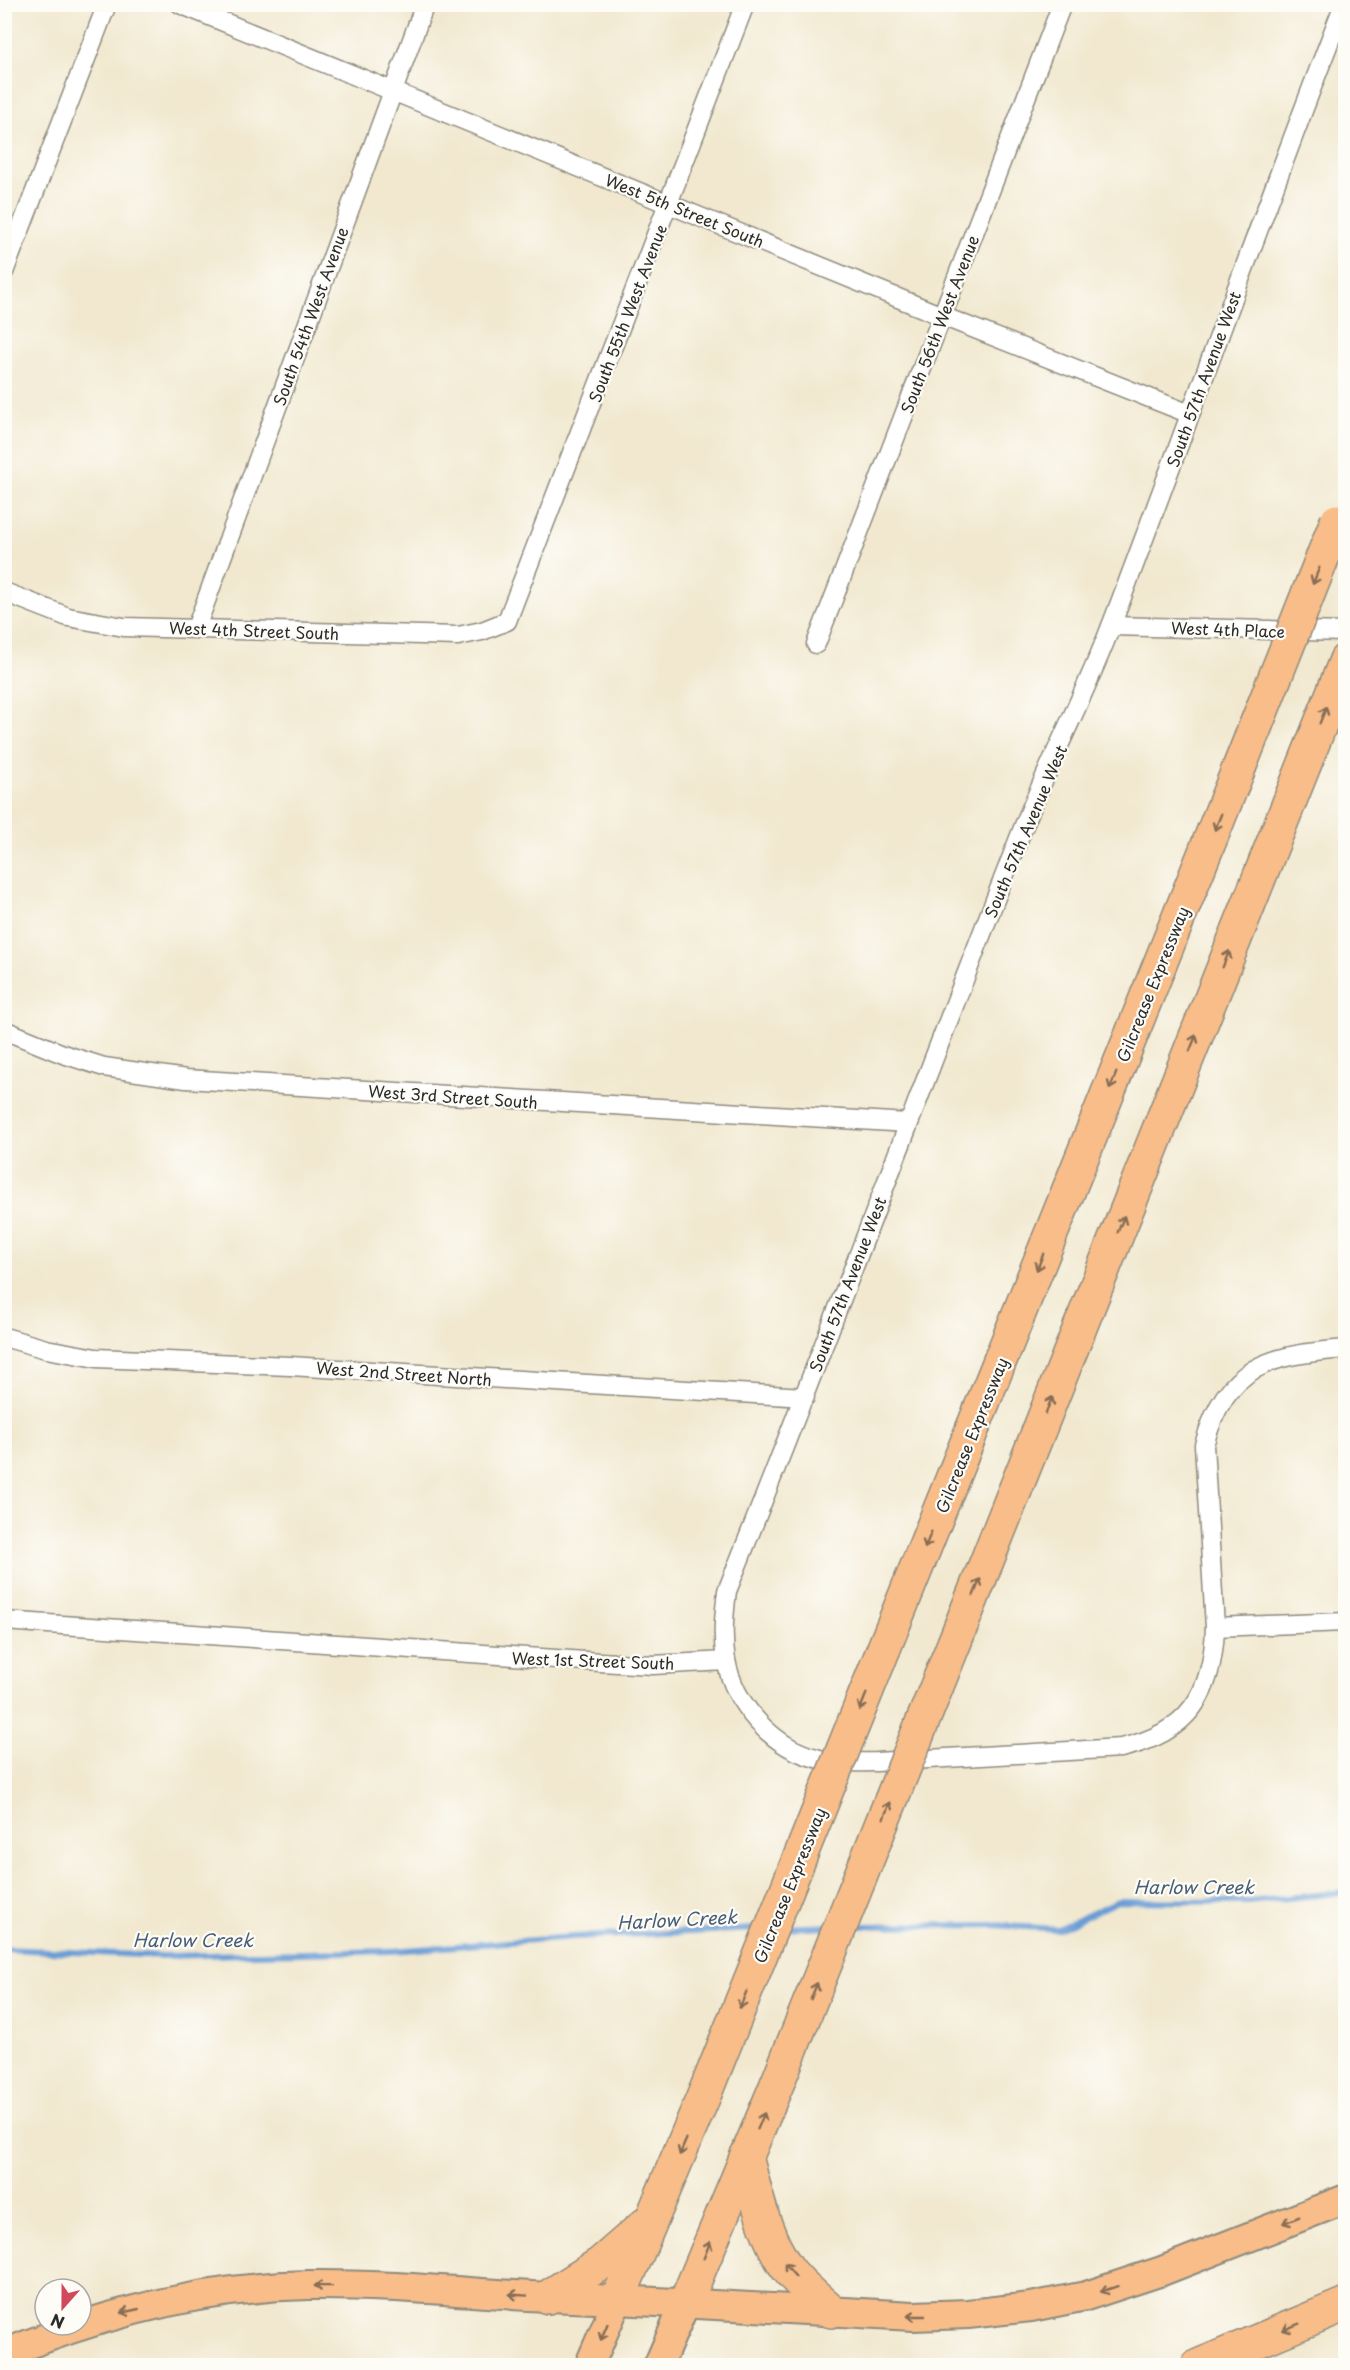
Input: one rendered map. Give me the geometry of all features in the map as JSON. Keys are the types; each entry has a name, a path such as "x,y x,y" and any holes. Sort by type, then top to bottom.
{"highway":[{"name":"Gilcrease Expressway","path":"618,2299 705,2093 1341,511"},
{"path":"685,2304 777,2084 1346,660"},
{"path":"746,2157 765,2226 774,2248 789,2271 831,2311"},
{"path":"548,2297 600,2264 652,2219"},
{"path":"1198,2366 1346,2304"}],"main road":[{"path":"4,2354 122,2312 189,2297 250,2289 308,2285 618,2299 913,2316 968,2314 1031,2307 1086,2296 1162,2271 1346,2199"},
{"name":"Gilcrease Expressway","path":"589,2366 618,2299"},
{"path":"658,2366 685,2304"}],"street":[{"path":"4,272 107,4"},
{"name":"West 5th Street South","path":"180,4 942,316 1190,414"},
{"name":"South 54th West Avenue","path":"196,628 425,4"},
{"name":"South 55th West Avenue","path":"507,621 745,4"},
{"name":"South 56th West Avenue","path":"816,644 1062,4"},
{"name":"South 57th Avenue West","path":"726,1661 723,1623 727,1591 805,1397 908,1123 1024,826 1111,626 1344,4"},
{"name":"West 4th Street South","path":"4,592 68,618 124,627 458,636 482,631 507,621"},
{"name":"West 4th Place","path":"1111,626 1346,632"},
{"name":"West 3rd Street South","path":"4,1030 63,1054 104,1067 186,1079 908,1123"},
{"name":"West 2nd Street North","path":"4,1337 46,1349 96,1358 290,1366 805,1397"},
{"path":"726,1661 745,1705 760,1724 780,1740 816,1758 876,1762 1121,1748 1143,1744 1162,1735 1177,1725 1190,1711 1201,1694 1214,1655 1215,1627 1204,1460 1204,1445 1210,1423 1231,1388 1264,1363 1292,1355 1346,1349"},
{"name":"West 1st Street South","path":"4,1621 611,1663 653,1665 726,1661"},
{"path":"1215,1627 1346,1622"}],"waterway":[{"name":"Harlow Creek","path":"850,1926 992,1925 1059,1929 1118,1901 1248,1902 1346,1892"},
{"name":"Harlow Creek","path":"781,1928 831,1926"},
{"name":"Harlow Creek","path":"4,1949 163,1956 392,1951 573,1937 759,1929"}]}
